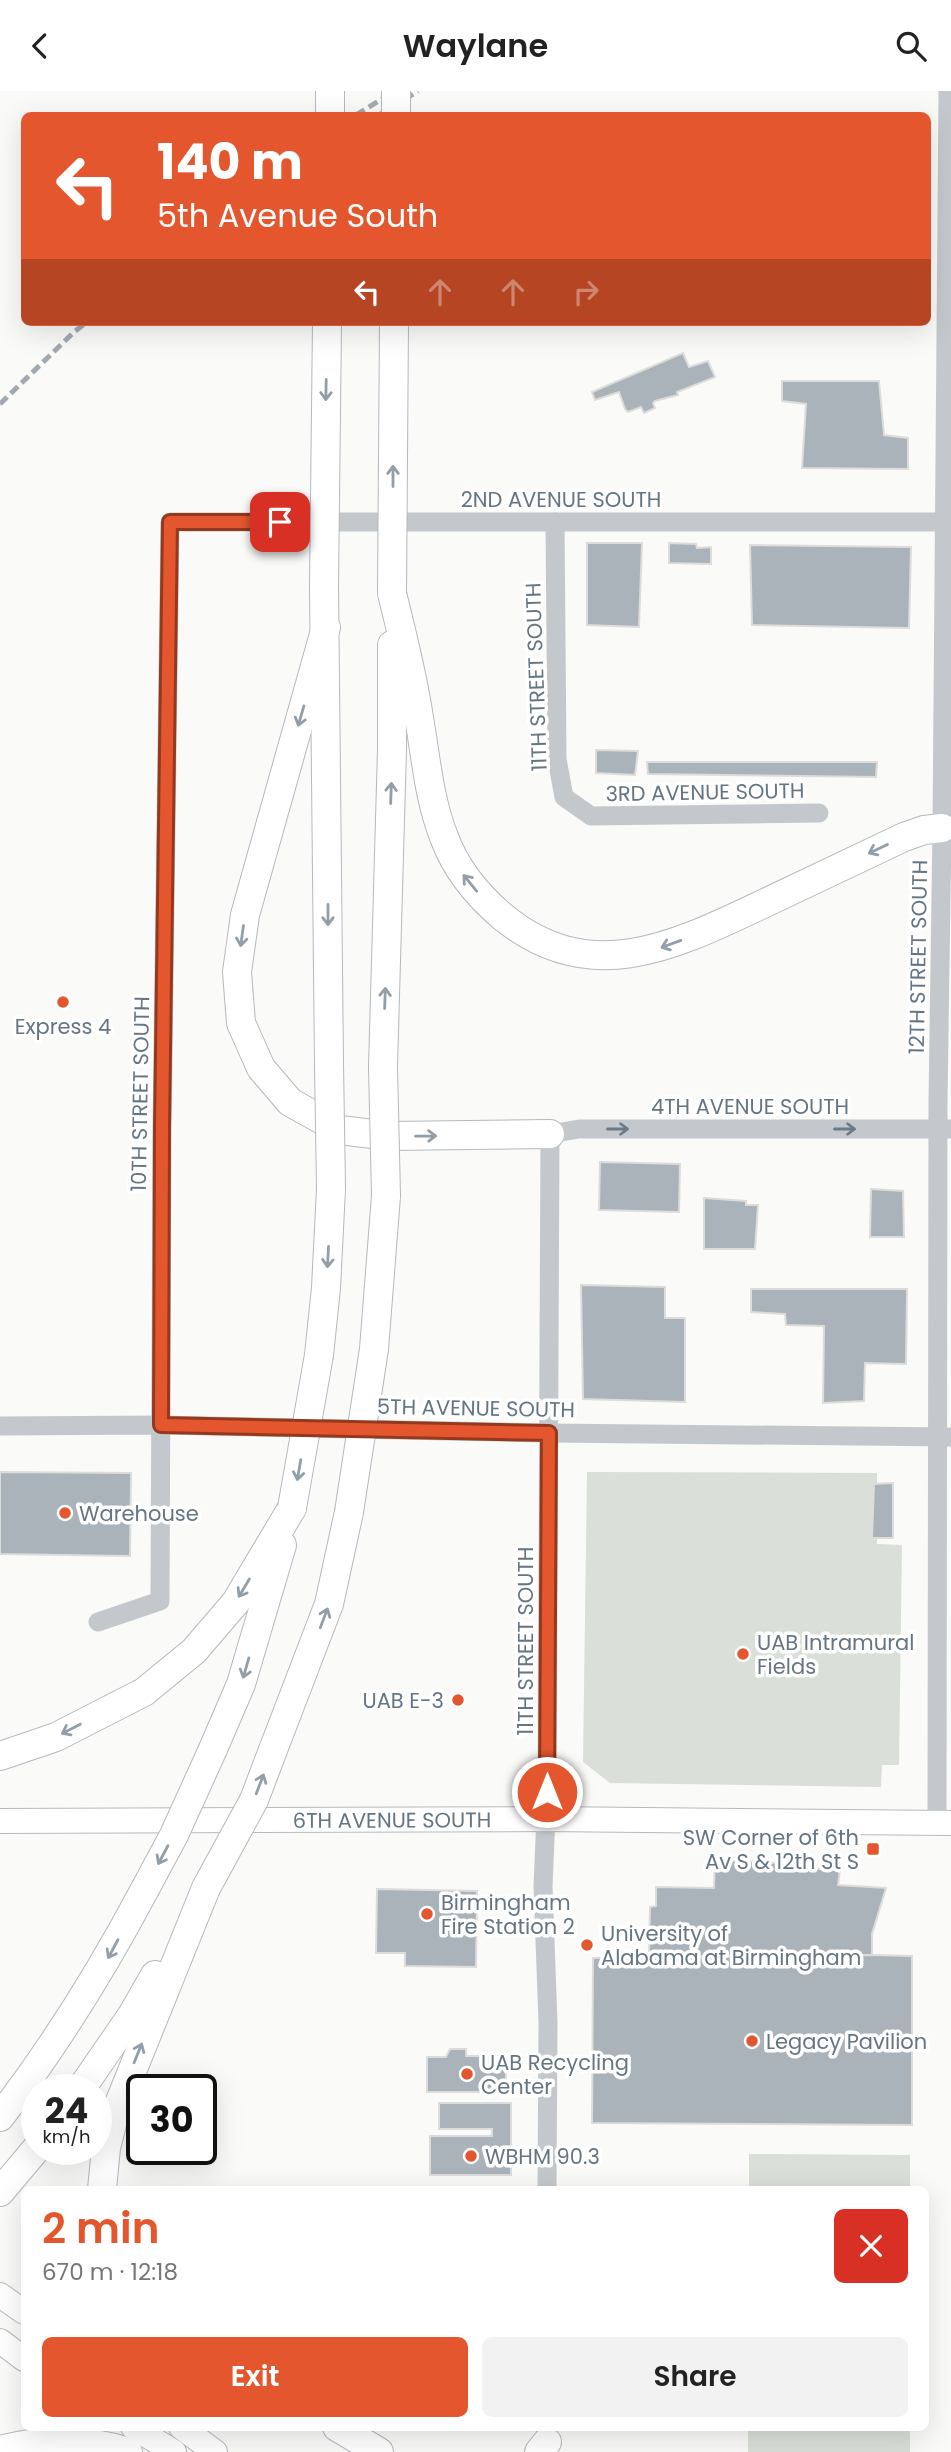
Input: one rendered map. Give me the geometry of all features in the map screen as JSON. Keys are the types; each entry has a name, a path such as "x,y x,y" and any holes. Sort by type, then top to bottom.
{"highway":[{"path":"330,91 330,112"},
{"path":"396,91 396,112"},
{"path":"0,2117 107,1961 174,1835 241,1684 292,1508 319,1355 326,1288 331,1189 324,587 327,326"},
{"path":"91,2074 132,2015 254,1800 329,1604 349,1512 374,1349 386,1196 383,1067 392,749 394,326"},
{"path":"392,593 419,716 430,788 442,835 460,872 489,906 535,939 558,949 606,957 664,947 705,931 904,837 924,830 947,828"},
{"path":"326,627 245,915 237,972 241,1023 261,1067 290,1102 340,1130 389,1136 550,1134"},
{"path":"0,1756 56,1737 144,1692 194,1651 236,1602 292,1508"},
{"path":"102,2186 106,2148 114,2116 206,1888"},
{"path":"0,2192 23,2165"},
{"path":"344,2431 379,2452"},
{"path":"0,2450 19,2445 66,2441 110,2446 128,2452"}],"main road":[{"name":"6TH AVENUE SOUTH","path":"0,1821 546,1819 944,1823"},
{"path":"0,2295 21,2310"},
{"path":"0,2341 21,2356"},
{"path":"140,2431 174,2452"},
{"path":"186,2431 215,2452"}],"street":[{"name":"12TH STREET SOUTH","path":"944,1823 948,91"},
{"name":"2ND AVENUE SOUTH","path":"170,522 947,522"},
{"name":"10TH STREET SOUTH","path":"97,1622 160,1601 162,1128 170,522"},
{"name":"11TH STREET SOUTH","path":"555,522 557,759 564,797 592,816"},
{"name":"3RD AVENUE SOUTH","path":"592,816 819,813"},
{"name":"4TH AVENUE SOUTH","path":"550,1134 579,1129 945,1129"},
{"name":"11TH STREET SOUTH","path":"547,2186 548,2022 543,1886 546,1819 550,1134"},
{"name":"5TH AVENUE SOUTH","path":"0,1426 161,1425 549,1433 944,1436"}],"shaded area":[{"name":"UAB Intramural Fields","path":"587,1472 877,1473 877,1544 902,1545 899,1765 882,1765 881,1787 610,1783 583,1762"},
{"path":"749,2154 910,2155 910,2186 749,2186"},
{"path":"748,2431 910,2431 910,2452 748,2452"}],"building":[{"path":"683,353 689,367 708,361 715,377 677,392 678,395 655,401 655,408 644,413 641,407 628,412 619,392 595,400 592,392"},
{"path":"782,381 879,381 884,435 908,438 908,469 802,468 806,404 782,401"},
{"path":"587,543 642,543 639,627 587,625"},
{"path":"669,543 696,544 697,548 711,547 711,564 669,563"},
{"path":"750,545 911,547 909,628 752,625"},
{"path":"596,750 638,751 635,775 596,773"},
{"path":"647,762 877,762 876,777 648,774"},
{"path":"600,1162 680,1164 679,1212 599,1210"},
{"path":"871,1189 903,1191 904,1237 870,1237"},
{"path":"704,1198 746,1201 746,1205 758,1205 755,1249 704,1249"},
{"path":"581,1285 665,1287 665,1318 685,1318 685,1402 583,1399"},
{"path":"751,1289 907,1289 906,1364 865,1363 864,1401 823,1403 824,1326 786,1325 785,1314 751,1312"},
{"name":"Warehouse","path":"0,1472 131,1473 130,1556 0,1554"},
{"path":"893,1483 893,1538 872,1538 874,1484"},
{"path":"715,1860 781,1863 783,1867 840,1870 838,1885 886,1888 872,1934 872,1955 649,1957 650,1907 656,1906 656,1887 714,1888"},
{"name":"Birmingham Fire Station 2","path":"377,1889 477,1891 476,1967 405,1966 405,1953 376,1953"},
{"name":"Legacy Pavilion","path":"912,1956 912,2125 592,2123 593,1958"},
{"name":"UAB Recycling Center","path":"450,2049 466,2049 466,2056 506,2056 506,2092 427,2092 427,2057 446,2057"},
{"name":"WBHM 90.3","path":"439,2103 511,2103 511,2175 430,2175 430,2136 492,2136 492,2129 439,2129"}],"railway":[{"path":"361,112 395,91"},
{"path":"384,112 418,91"},
{"path":"0,404 82,326"}],"place":[{"name":"Express 4","path":"63,1002"},
{"name":"Warehouse","path":"65,1513"},
{"name":"UAB Intramural Fields","path":"743,1654"},
{"name":"UAB E-3","path":"458,1700"},
{"name":"SW Corner of 6th Av S & 12th St S","path":"873,1849"},
{"name":"Birmingham Fire Station 2","path":"427,1914"},
{"name":"University of Alabama at Birmingham","path":"587,1945"},
{"name":"Legacy Pavilion","path":"752,2041"},
{"name":"UAB Recycling Center","path":"467,2074"},
{"name":"WBHM 90.3","path":"471,2156"}],"route":[{"path":"280,522 170,522 161,1425 549,1433 547,1792"}]}
